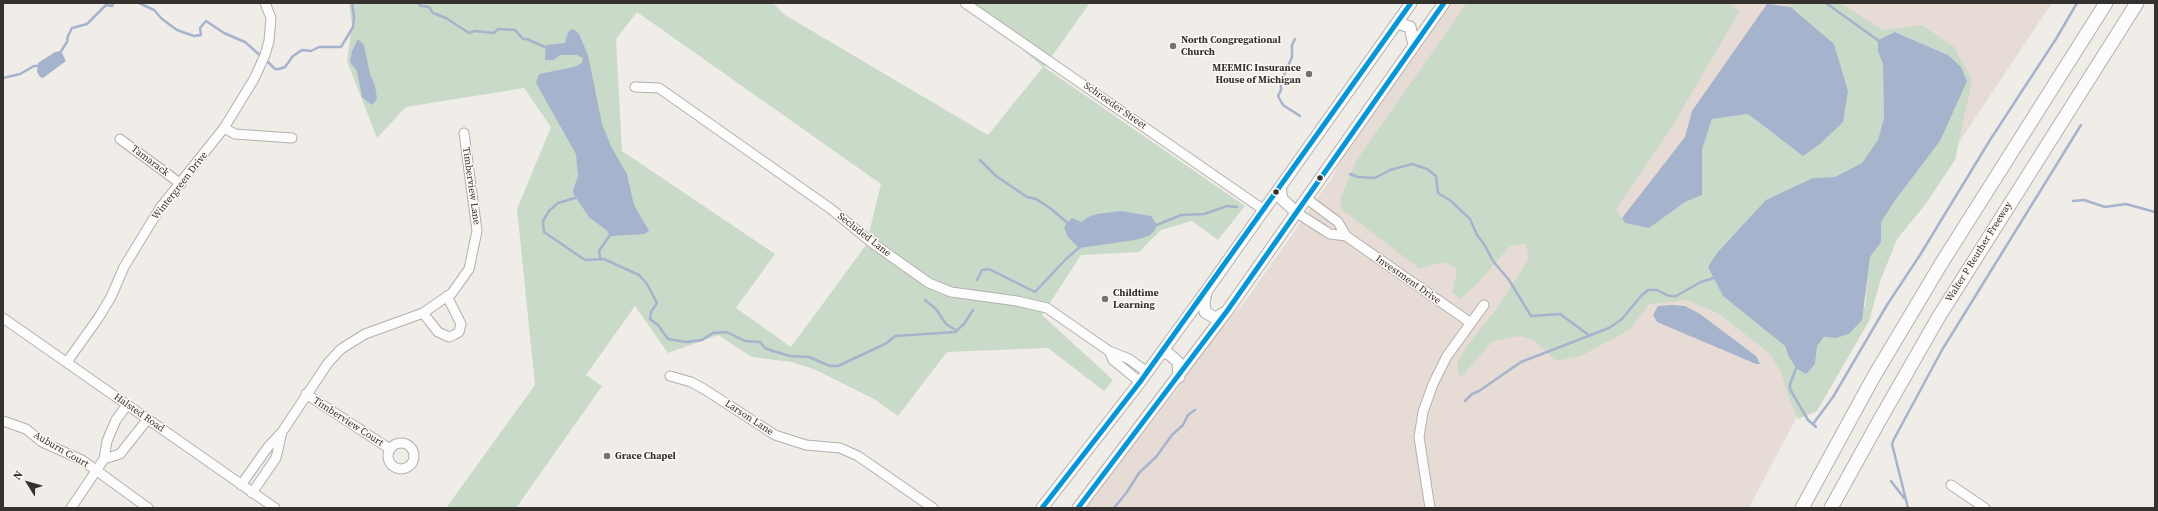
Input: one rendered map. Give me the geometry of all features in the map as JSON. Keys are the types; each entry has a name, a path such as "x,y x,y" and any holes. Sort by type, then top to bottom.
{"highway":[{"path":"1802,508 1873,378 1941,264 2106,3"},
{"name":"Walter P Reuther Freeway","path":"1832,508 1878,423 1938,318 2137,3"}],"main road":[{"path":"1042,508 1162,352 1411,3"},
{"path":"1078,508 1227,312 1444,3"},
{"path":"1397,23 1410,27 1414,45"},
{"path":"1280,188 1282,199 1297,213"},
{"path":"1207,290 1204,302 1205,312 1215,318 1227,312"},
{"path":"1162,352 1169,354 1178,362 1179,377"}],"street":[{"name":"Wintergreen Drive","path":"67,362 99,317 111,297 124,267 160,208 224,128 254,79 265,55 271,18 265,3"},
{"name":"Schroeder Street","path":"965,3 1264,210"},
{"name":"Secluded Lane","path":"635,87 659,88 830,210 871,242 929,283 951,292 1016,301 1047,308 1109,351 1129,359 1147,372"},
{"path":"224,128 235,134 292,138"},
{"name":"Timberview Lane","path":"241,485 268,448 282,432 328,363 341,349 365,334 423,313 452,293 469,268 477,231 464,133"},
{"name":"Tamarack","path":"120,138 180,184"},
{"name":"Investment Drive","path":"1307,199 1338,222 1346,236 1471,323"},
{"name":"Investment Drive","path":"1297,213 1330,234 1346,236"},
{"path":"423,313 438,332 443,335 449,337 459,332 461,324 447,296"},
{"path":"1430,508 1420,437 1423,412 1433,384 1447,356 1484,305"},
{"name":"Halsted Road","path":"3,318 275,508"},
{"name":"Secluded Lane","path":"1109,351 1113,360 1140,382"},
{"name":"Larson Lane","path":"670,376 691,382 704,389 775,435 806,445 840,448 858,456 933,508"},
{"name":"Timberview Court","path":"306,394 390,449"},
{"path":"71,508 104,459 107,441 116,420 127,405"},
{"path":"104,459 120,454 147,420"},
{"name":"Auburn Court","path":"3,421 26,429 42,442 82,460 148,508"},
{"name":"Timberview Lane","path":"252,492 276,458 282,432"},
{"path":"1951,485 1985,508"}],"shaded area":[{"path":"1450,3 2052,3 1916,207 1813,386 1749,508 1085,508 1176,391 1211,341 1249,296 1333,176 1346,149"}],"green space":[{"path":"349,3 773,3 785,15 988,135 1043,67 968,3 1090,3 1044,67 1245,206 1218,240 1192,221 1161,230 1139,252 1081,255 1042,315 1113,380 1104,391 1048,348 947,352 898,416 874,399 814,369 791,362 752,357 718,335 668,353 635,306 586,375 602,386 516,508 446,508 535,385 517,209 551,127 524,88 406,107 377,138 347,61 352,25","holes":["637,12 881,184 866,245 791,347 736,308 775,254 622,151 616,39"]},
{"path":"1467,3 1729,3 1739,12 1672,127 1616,209 1625,223 1649,228 1685,202 1702,195 1702,149 1712,119 1748,114 1777,137 1834,44 1788,3 1840,3 1883,30 1922,25 1954,47 1972,80 1955,160 1925,205 1897,239 1881,279 1869,321 1817,411 1798,419 1788,395 1782,374 1770,354 1718,313 1687,300 1649,304 1631,329 1581,356 1556,361 1535,341 1520,336 1493,341 1460,378 1457,364 1467,346 1497,308 1529,259 1526,244 1510,246 1478,283 1460,299 1452,292 1456,277 1456,267 1443,262 1420,269 1341,209 1341,197 1356,161","holes":["1896,32 1948,55 1896,199 1881,222 1881,242 1870,257 1865,306 1836,338 1825,337 1817,346 1815,364 1789,357 1785,346 1723,296 1813,178 1835,177 1862,163 1878,140 1884,118 1883,64 1878,51"]}],"water":[{"path":"1767,4 1791,7 1834,44 1848,91 1843,122 1820,144 1803,156 1748,114 1712,119 1702,149 1702,195 1685,202 1649,228 1625,223 1622,218 1685,137 1692,111"},
{"path":"571,29 575,30 579,34 588,55 602,124 611,146 627,174 634,205 649,231 645,234 611,236 606,230 589,217 574,195 573,190 578,176 576,154 536,83 539,74 574,67 582,63 583,58 577,55 560,55 554,60 545,60 546,45 565,43 567,35"},
{"path":"1895,32 1948,55 1961,67 1967,81 1940,141 1896,199 1881,222 1881,242 1870,257 1862,320 1849,334 1836,338 1824,337 1817,346 1815,364 1806,374 1797,369 1789,357 1785,346 1723,296 1708,267 1717,253 1766,200 1813,178 1835,177 1862,163 1878,140 1884,118 1883,64 1878,51 1878,40"},
{"path":"358,39 364,45 370,74 375,85 377,99 372,105 362,97 357,71 350,62 352,51"},
{"path":"61,51 66,61 43,78 40,77 37,72 38,63 55,52"},
{"path":"1121,211 1151,216 1157,225 1155,230 1149,236 1135,240 1079,248 1068,237 1064,227 1072,218 1082,222 1088,217 1097,214"},
{"path":"1658,306 1685,306 1700,314 1756,356 1760,364 1756,364 1657,322 1653,315"}],"waterway":[{"path":"60,53 67,42 72,28 87,24 106,5 112,6 113,3"},
{"path":"139,3 154,10 162,19 177,30 194,36 201,35 200,28 206,21 224,33 245,42 262,57"},
{"path":"266,60 275,69 279,69 285,67 293,56 302,50 311,51 319,47 341,47 353,27 354,17 352,3"},
{"path":"418,3 421,6 429,7 433,13 446,18 469,33 475,31 494,33 498,29 515,30 523,39 527,39 547,48"},
{"path":"1826,3 1879,41"},
{"path":"1813,424 1833,397 1887,305 1920,255 1990,140 2056,39 2077,3"},
{"path":"1295,39 1292,45 1292,57 1281,82 1281,90 1278,96 1283,105 1300,116"},
{"path":"3,78 20,74 34,66 39,66"},
{"path":"1908,508 1892,444 1894,439 1942,350 2081,125"},
{"path":"980,160 996,176 1027,197 1036,199 1050,208 1070,225"},
{"path":"1350,174 1358,177 1375,178 1390,170 1412,164 1427,169 1436,176 1438,193 1451,201 1470,219 1477,235 1484,244 1493,261 1509,280 1531,316 1560,314 1590,336"},
{"path":"575,198 558,203 549,211 543,221 544,232 585,260 604,259 639,275 647,284 657,303 651,312 650,319 658,325 668,339 686,342 702,340 713,333 727,332 745,341 760,342 765,348 773,351 790,356 809,357 830,366 838,366 887,343 895,336 955,332 964,324 973,310"},
{"path":"2073,201 2084,200 2105,207 2126,204 2155,212"},
{"path":"1154,226 1181,215 1204,214 1227,206 1237,207"},
{"path":"600,258 599,251 610,235"},
{"path":"977,280 982,270 989,269 1035,292 1066,259 1081,246"},
{"path":"1465,401 1472,394 1479,391 1521,362 1609,328 1622,319 1641,296 1648,290 1657,290 1669,296 1676,296 1701,282 1717,277"},
{"path":"925,300 936,309 946,324 957,331"},
{"path":"1797,366 1790,384 1790,389 1808,420 1816,427"},
{"path":"1114,508 1127,492 1139,473 1156,457 1172,435 1183,425 1188,415 1195,410"},
{"path":"1891,481 1904,498"}],"transit line":[{"path":"1042,508 1140,382 1411,3"},
{"path":"1078,508 1227,311 1444,3"}],"place":[{"name":"North Congregational Church","path":"1173,46"},
{"name":"MEEMIC Insurance House of Michigan","path":"1309,74"},
{"name":"Childtime Learning","path":"1105,299"},
{"name":"Grace Chapel","path":"607,456"}]}
